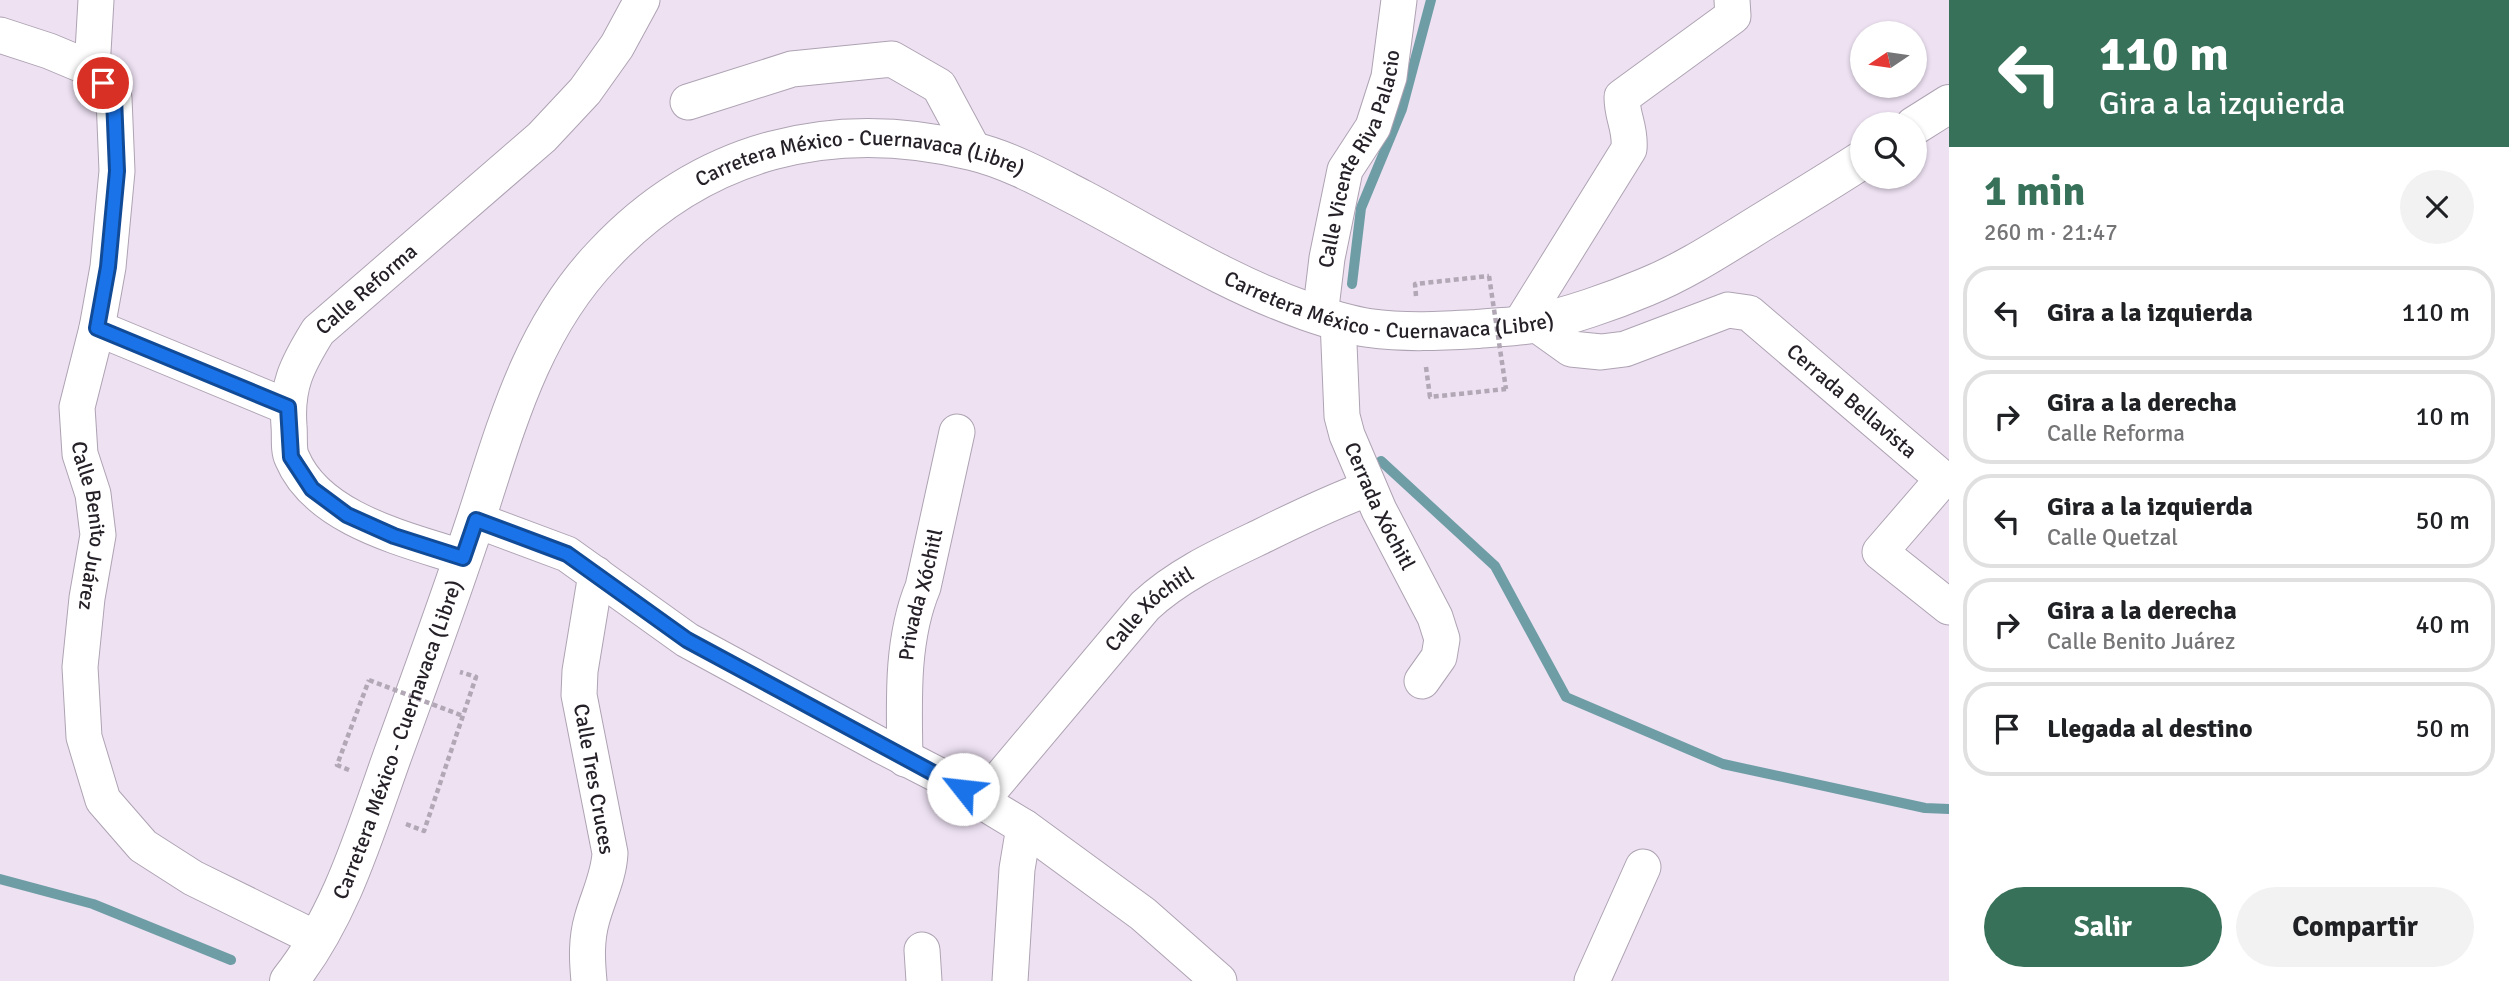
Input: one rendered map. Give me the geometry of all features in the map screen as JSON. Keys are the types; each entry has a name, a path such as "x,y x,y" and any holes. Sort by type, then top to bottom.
{"main road":[{"path":"1927,118 1949,104"},
{"name":"Carretera México - Cuernavaca (Libre)","path":"289,981 317,939 352,870 522,384 539,344 566,300 601,256 631,228 700,179 775,148 810,141 859,137 906,139 974,151 1011,164 1269,298 1361,327 1430,332 1527,325 1605,302 1658,281 1703,258 1850,167"}],"street":[{"path":"0,35 92,69 96,0"},
{"name":"Calle Reforma","path":"463,558 394,536 347,515 312,489 291,457 288,407 298,364 318,331 542,137 585,91 617,46 642,0"},
{"name":"Calle Vicente Riva Palacio","path":"1329,318 1327,258 1345,170 1373,127 1389,77 1399,0"},
{"path":"1527,325 1629,149 1631,133 1622,111 1622,97 1733,16 1732,0"},
{"path":"688,102 792,69 891,59 939,86 974,151"},
{"name":"Calle Benito Juárez","path":"92,69 114,98 117,171 108,267 97,328 77,407 80,454 93,494 99,536 87,598 80,667 84,737 103,800 143,846 193,878 317,939"},
{"name":"Cerrada Bellavista","path":"1527,325 1571,349 1601,352 1625,349 1728,310 1749,313 1943,479 1881,552 1949,607"},
{"name":"Cerrada Xóchitl","path":"1329,318 1347,435 1369,488 1435,617 1441,639 1439,657 1422,681"},
{"path":"97,328 288,407"},
{"name":"Privada Xóchitl","path":"905,759 906,675 914,609 923,587 957,432"},
{"name":"Calle Xóchitl","path":"981,800 1145,606 1164,588 1228,552 1332,502 1369,488"},
{"path":"476,520 567,554 687,640 981,800 1024,827 1143,914 1219,981"},
{"name":"Calle Tres Cruces","path":"589,981 587,941 610,853 579,695 580,671 596,575"},
{"path":"1010,981 1017,869 1024,827"},
{"path":"1592,981 1643,867"}],"path":[{"path":"1415,284 1489,276 1506,389 1430,397"},
{"path":"369,680 463,716 424,831 373,811"}],"waterway":[{"path":"1352,284 1361,208 1402,109 1431,0"},
{"path":"1381,461 1495,566 1566,697 1723,764 1925,808 1949,809"},
{"path":"0,879 93,904 231,960"}],"route":[{"path":"103,83 114,98 117,171 108,267 97,328 288,407 291,457 312,489 347,515 394,536 463,558 476,520 567,554 687,640 963,789"}]}
